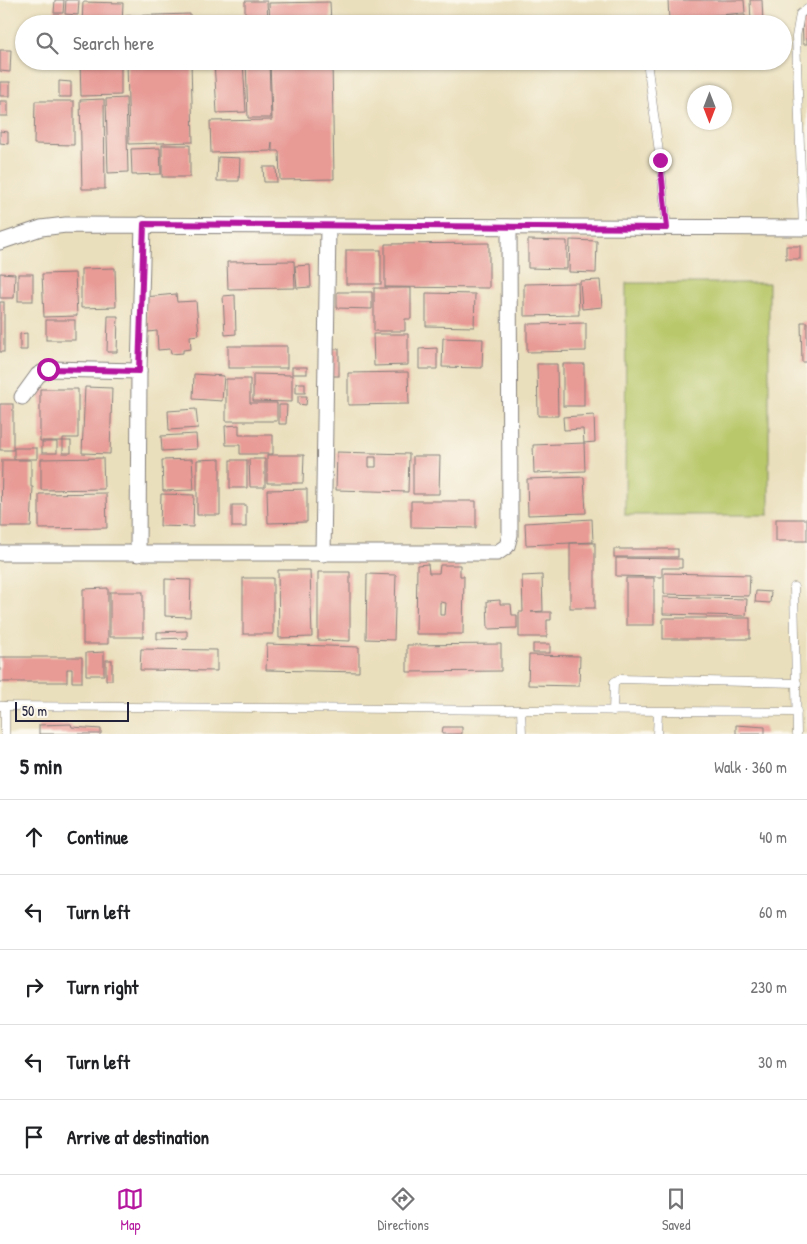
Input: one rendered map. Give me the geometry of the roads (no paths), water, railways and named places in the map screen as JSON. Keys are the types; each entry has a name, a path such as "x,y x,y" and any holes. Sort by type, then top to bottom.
{"street":[{"path":"138,554 139,371 144,224"},
{"path":"0,242 41,228 66,225 805,228"},
{"path":"323,554 328,227"},
{"path":"0,553 497,553 507,546 510,535 509,228"},
{"path":"22,397 38,375 48,369 139,371"}],"lane":[{"path":"805,228 796,37 800,14 807,9"},
{"path":"648,70 667,228"},
{"path":"794,587 797,734"},
{"path":"613,711 614,682 619,680 797,683"},
{"path":"5,734 2,706 797,712"},
{"path":"521,710 522,734"},
{"path":"657,734 658,712"}]}
